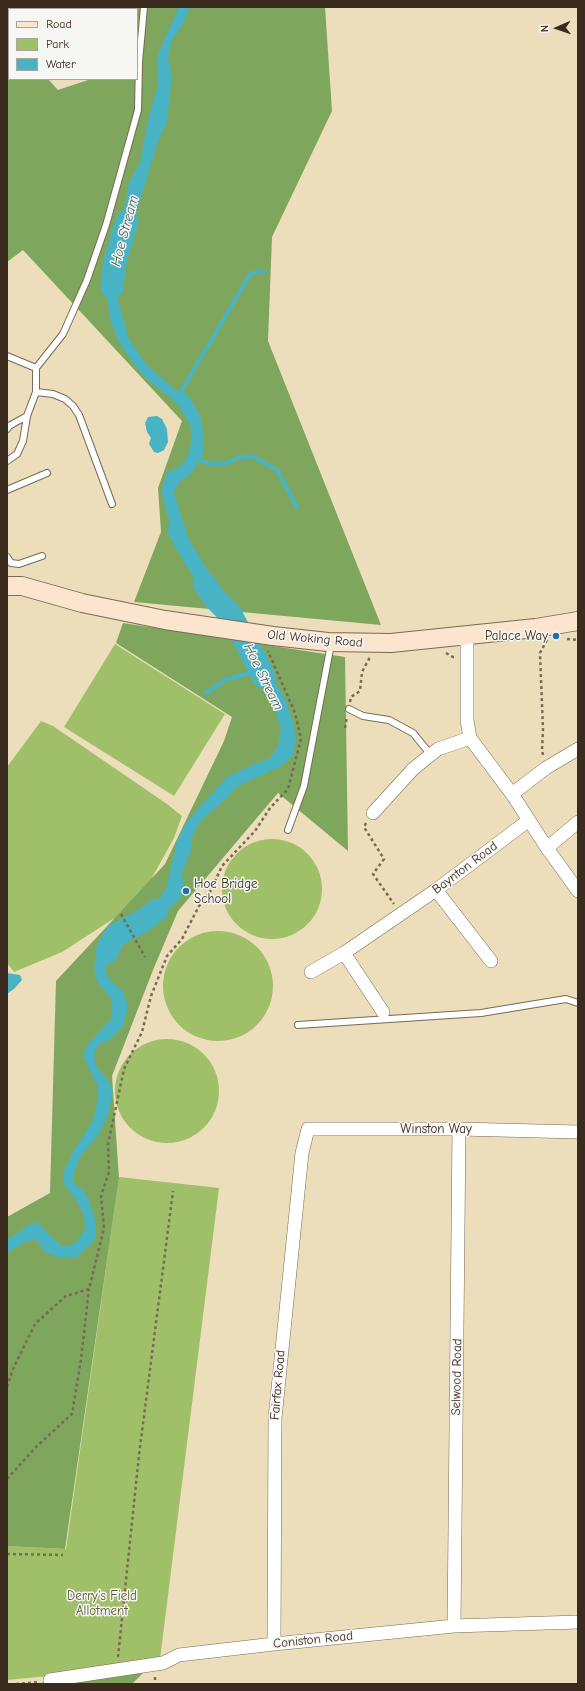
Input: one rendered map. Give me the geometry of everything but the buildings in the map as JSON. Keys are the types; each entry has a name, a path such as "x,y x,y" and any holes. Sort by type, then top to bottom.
{"main road":[{"name":"Old Woking Road","path":"7,586 22,586 82,603 189,624 270,643 331,642 374,644 467,636 578,621"}],"street":[{"path":"467,636 467,720 470,738 512,794 547,848 578,891"},
{"path":"373,813 414,769 431,755 438,750 470,738"},
{"path":"512,794 546,768 578,749"},
{"name":"Baynton Road","path":"311,972 344,953 436,890 529,820"},
{"path":"547,848 578,822"},
{"path":"436,890 491,961"},
{"path":"344,953 383,1012"},
{"name":"Winston Way","path":"308,1129 459,1129 578,1132"},
{"name":"Fairfax Road","path":"274,1644 275,1418 302,1153 308,1129"},
{"name":"Selwood Road","path":"454,1626 459,1129"},
{"name":"Coniston Road","path":"50,1680 163,1663 179,1655 274,1644 454,1626 578,1622"}],"lane":[{"path":"7,461 17,454 23,441 27,416 36,392 36,368 63,334 87,280 108,218 138,110 139,62 144,7"},
{"path":"7,356 36,368"},
{"path":"36,392 53,394 65,399 73,406 79,415 112,504"},
{"path":"7,430 9,426 27,416"},
{"path":"7,490 47,473"},
{"path":"7,557 11,563 19,564 42,556"},
{"path":"288,830 304,786 331,642"},
{"path":"349,708 363,716 389,720 413,732 431,755"},
{"path":"298,1025 481,1013 566,999 578,1003"}],"path":[{"path":"546,768 542,750 543,730 540,653 547,639 553,639"},
{"path":"564,639 578,640"},
{"path":"7,1479 36,1447 72,1414 81,1359 89,1290 104,1228 101,1196 109,1172 108,1144 124,1069 142,1032 151,996 167,956 182,939 199,906 210,892 222,866 255,831 270,808 288,789 301,739 295,713 270,643"},
{"path":"345,728 351,697 360,690 362,672 371,655 374,644"},
{"path":"373,813 364,827 384,859 373,874 401,914"},
{"path":"121,914 145,957"},
{"path":"117,1670 139,1455 172,1192"},
{"path":"7,1387 13,1369 35,1324 66,1296 89,1290"},
{"path":"7,1554 63,1555"},
{"path":"16,1684 50,1680"}],"green space":[{"path":"325,7 332,111 272,237 268,341 381,625 134,602 161,532 158,488 182,421 23,250 7,262 7,41 8,80 49,80 58,90 88,80 138,80 138,8 128,8"},
{"path":"123,623 345,657 348,851 278,793 178,911 153,970 112,1076 119,1178 65,1549 7,1546 7,1217 50,1193 56,981 165,864 224,741 232,717 116,643"},
{"path":"115,644 225,714 174,796 64,727"},
{"path":"41,721 53,726 167,804 182,816 174,838 138,903 62,952 14,972 7,963 7,767"},
{"path":"272,839 291,842 308,853 319,870 322,889 319,908 308,925 291,936 272,939 253,936 236,925 225,908 222,889 225,870 236,853 253,842"},
{"path":"218,931 239,935 257,947 269,965 273,986 269,1007 257,1025 239,1037 218,1041 197,1037 179,1025 167,1007 163,986 167,965 179,947 197,935"},
{"path":"167,1039 187,1043 204,1054 215,1071 219,1091 215,1111 204,1128 187,1139 167,1143 147,1139 130,1128 119,1111 115,1091 119,1071 130,1054 147,1043"},
{"name":"Derry's Field Allotment","path":"119,1177 219,1188 160,1659 50,1676 7,1680 7,1546 66,1549"},
{"path":"143,1673 132,1684 29,1684"}],"water":[{"path":"179,7 190,7 183,23 171,42 168,57 172,75 167,121 158,141 124,252 111,247 123,216 129,182 140,163 149,116 157,88 157,56"},
{"path":"109,254 121,260 115,289 129,339 146,364 173,388 189,396 200,416 204,435 203,454 191,474 179,482 174,493 188,538 228,603 247,611 214,607 187,567 168,534 169,519 162,494 163,484 167,473 179,467 188,456 192,439 190,424 177,403 147,379 136,367 118,340 109,316 106,273"},
{"path":"157,416 162,419 167,429 168,442 164,450 158,453 154,452 149,444 151,438 147,432 145,423 148,417"},
{"path":"241,648 266,651 268,670 285,698 292,719 296,737 293,755 281,766 238,786 225,800 201,820 192,837 191,851 182,872 184,892 178,901 136,934 128,921 136,919 159,899 167,886 177,841 187,821 227,777 254,764 269,759 278,746 281,728 273,705 260,678"},
{"path":"122,923 132,939 114,949 107,961 106,975 123,991 128,1007 123,1026 109,1040 99,1044 94,1054 96,1066 107,1079 113,1091 108,1115 98,1135 80,1157 73,1176 73,1183 83,1189 89,1200 96,1224 96,1238 75,1258 58,1257 45,1252 36,1239 28,1241 7,1252 7,1240 32,1223 38,1223 60,1245 71,1245 79,1239 85,1228 84,1216 77,1201 64,1184 63,1173 72,1154 93,1120 97,1102 98,1086 83,1056 87,1045 112,1018 112,1000 97,981 94,967 100,947 108,934"},
{"path":"7,973 20,975 22,980 7,994"}],"waterway":[{"name":"Hoe Stream","path":"112,287 115,261 127,221"},
{"path":"179,395 251,273 265,271"},
{"path":"196,459 211,464 224,464 237,458 252,456 277,470 297,507"},
{"name":"Hoe Stream","path":"204,583 215,599 231,615 264,677"},
{"path":"206,693 225,680 260,670"},
{"name":"Hoe Stream","path":"107,952 116,935 144,920 157,910"}],"place":[{"name":"Palace Way","path":"556,636"},
{"name":"Hoe Bridge School","path":"186,891"}]}
